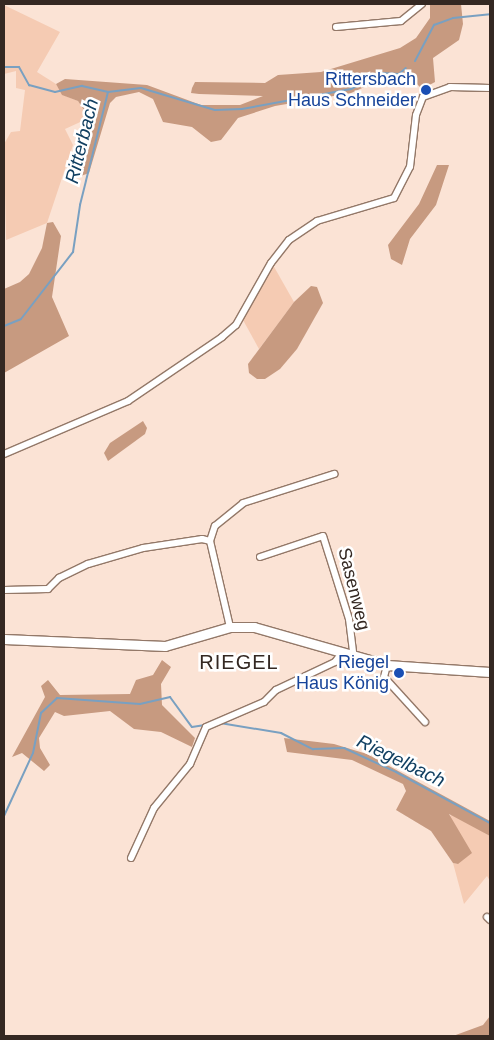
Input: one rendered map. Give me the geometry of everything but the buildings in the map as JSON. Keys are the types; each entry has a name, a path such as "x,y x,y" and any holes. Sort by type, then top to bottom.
{"street":[{"path":"336,27 402,20 422,4"},
{"path":"4,454 128,401 222,337 236,326 271,263 289,240 316,221 394,198 410,167 416,115 423,96 450,87 490,88"},
{"path":"230,627 210,541 218,522 243,503 334,474"},
{"name":"Sasenweg","path":"260,556 323,536 349,620 354,658"},
{"path":"4,590 48,589 59,578 88,564 143,548 210,541"},
{"path":"4,639 165,646 230,627 268,630 354,658 387,665 490,672"},
{"path":"131,858 154,808 190,764 206,727 264,702 276,690 335,662 341,654"},
{"path":"387,665 384,677 425,722"}],"shaded area":[{"path":"430,4 461,4 463,24 459,40 433,58 435,82 422,89 410,77 378,81 351,93 275,106 238,118 221,140 211,142 192,127 163,122 153,99 139,92 116,97 110,103 89,173 81,176 89,118 78,101 62,95 56,84 65,79 147,85 201,105 240,105 263,96 199,94 191,93 192,88 195,82 265,83 278,75 321,72 400,48 416,38 430,18"},
{"path":"4,5 60,32 37,72 56,84 63,95 78,101 89,118 65,129 73,145 47,223 6,240 4,144 11,132 20,131 25,90 16,88 16,71 4,74"},
{"path":"437,165 449,165 436,205 410,239 402,265 391,259 388,245 419,204"},
{"path":"53,222 61,236 52,297 69,336 4,373 4,289 20,282 29,274 42,248 47,223"},
{"path":"273,265 294,302 259,349 243,320"},
{"path":"311,286 317,287 323,303 297,349 280,369 265,379 257,379 249,373 248,364 294,302"},
{"path":"143,421 147,428 145,434 108,461 104,453 110,443"},
{"path":"162,660 171,667 161,684 162,705 195,738 192,747 161,732 134,729 110,711 64,716 55,712 39,738 40,748 50,765 44,771 22,753 12,757 45,697 41,686 48,680 60,695 130,694 136,680 153,675"},
{"path":"284,738 334,744 367,754 490,821 490,836 449,814 472,853 458,864 453,863 431,831 396,810 406,791 403,784 352,760 287,752"},
{"path":"454,813 490,836 490,881 487,876 464,904 453,863 458,864 448,817"},
{"path":"490,1016 490,1036 453,1036 483,1025"}],"waterway":[{"path":"415,61 434,25 453,18 490,14"},
{"path":"4,67 19,67 29,85 55,92 82,86 108,92"},
{"name":"Ritterbach","path":"4,326 21,319 73,252 80,205 108,92 141,88 215,110 242,109 351,89 382,73 399,74 406,68"},
{"name":"Riegelbach","path":"4,816 33,753 41,713 57,698 140,704 170,697 192,727 205,725"},
{"name":"Riegelbach","path":"220,723 281,733 313,749 344,748 396,772 490,823"}],"place":[{"name":"Rittersbach Haus Schneider","path":"426,90"},
{"name":"Riegel Haus König","path":"399,673"}],"district":[{"name":"RIEGEL","path":"239,662"}]}
